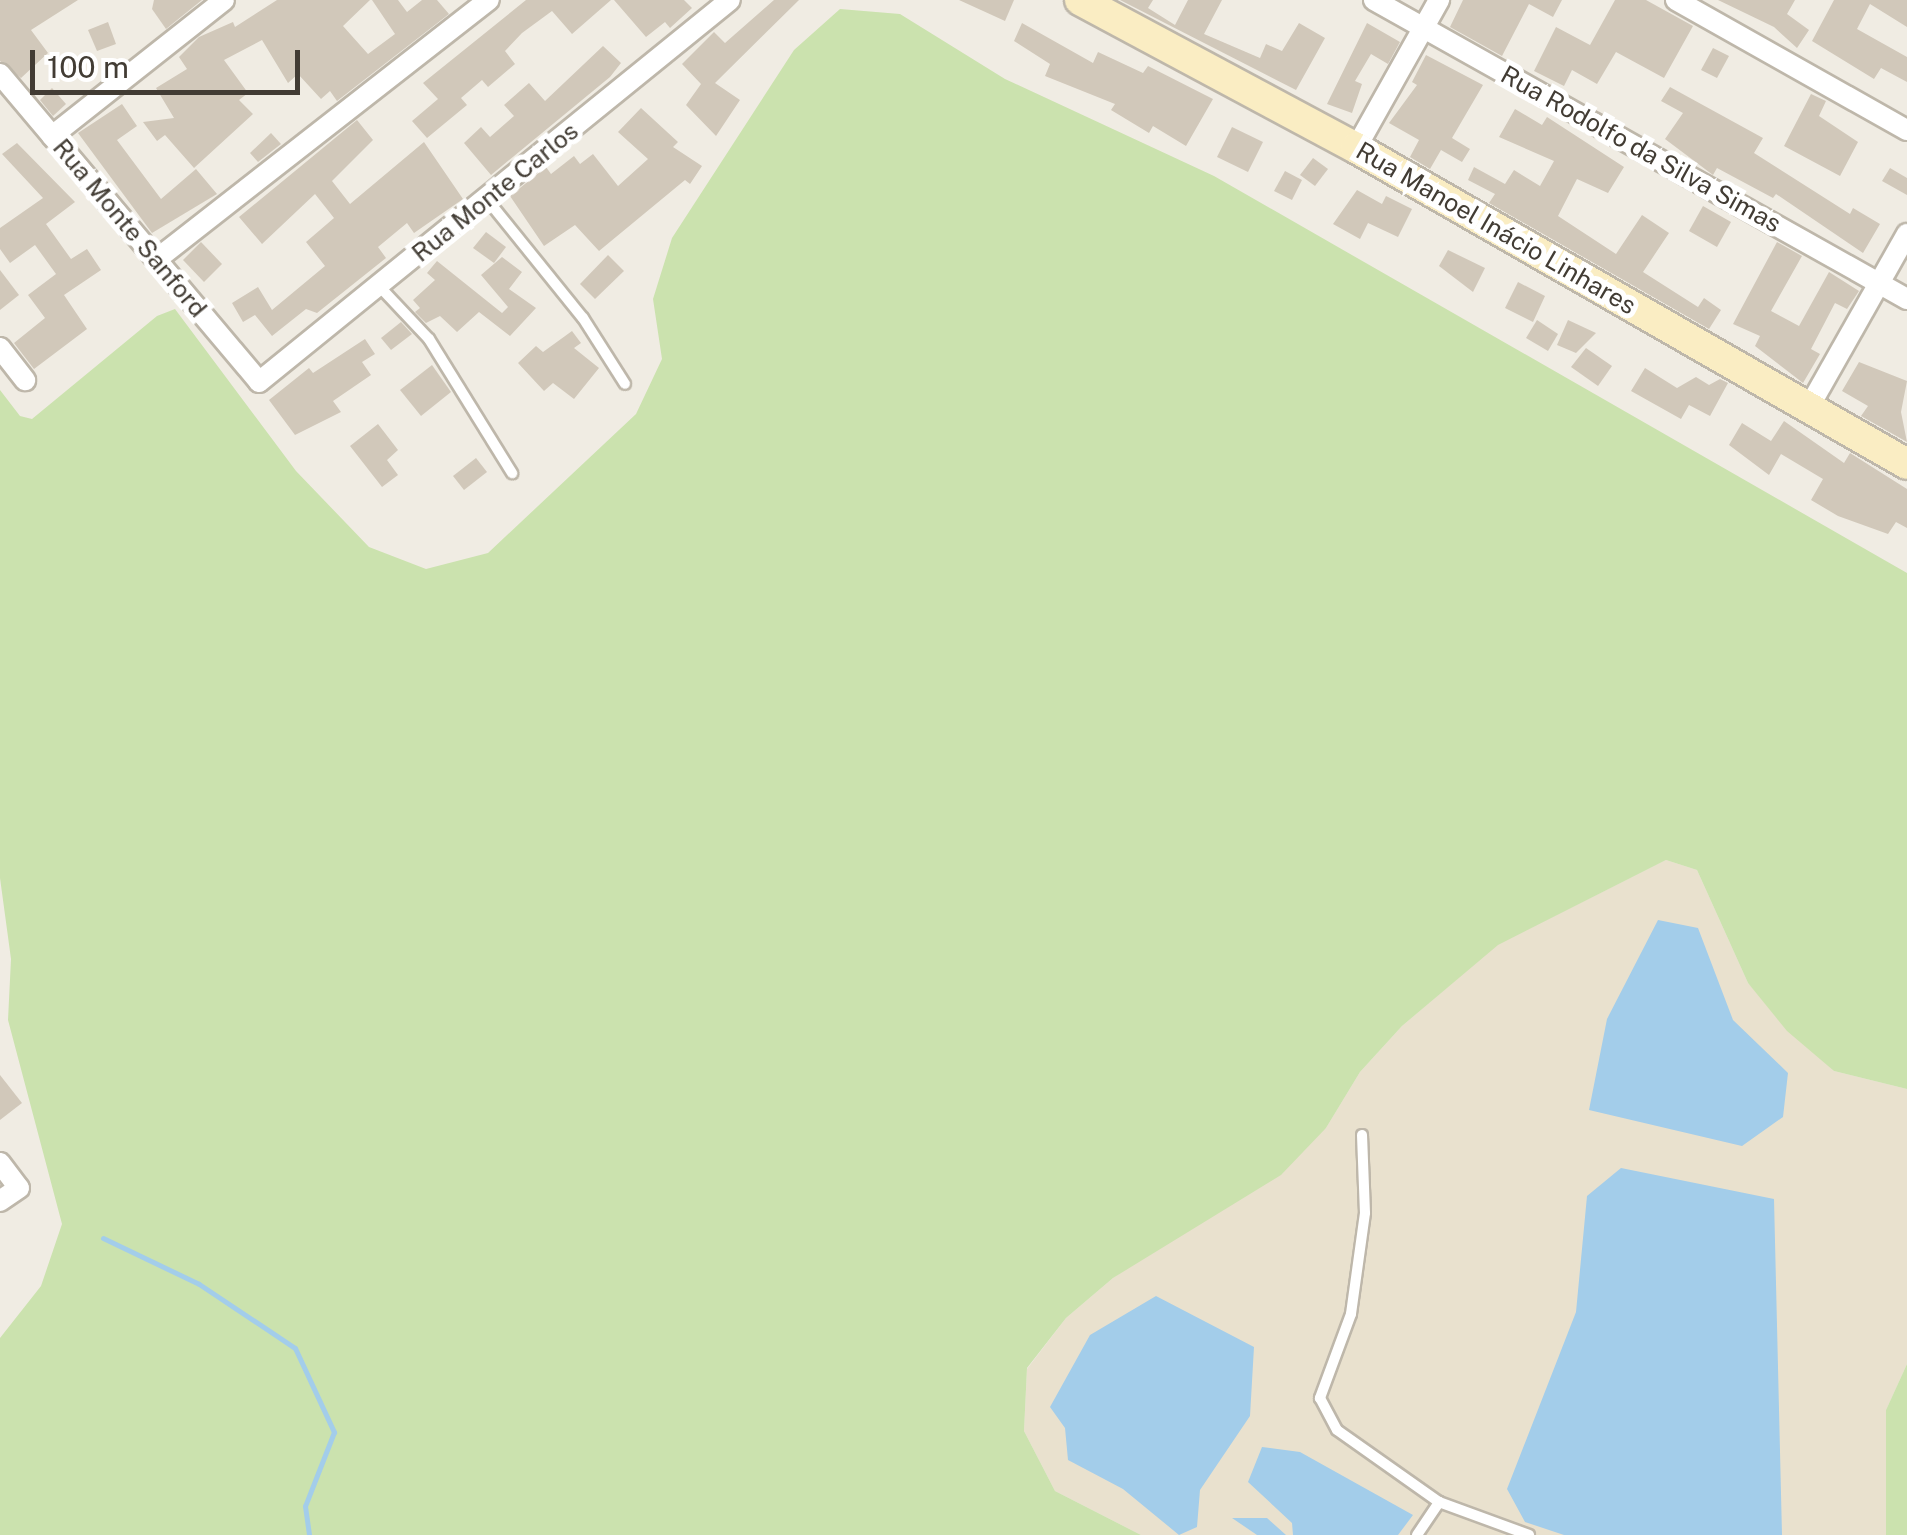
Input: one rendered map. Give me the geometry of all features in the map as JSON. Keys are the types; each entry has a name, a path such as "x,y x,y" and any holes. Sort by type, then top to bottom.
{"main road":[{"name":"Rua Manoel Inácio Linhares","path":"1080,0 1356,148 1907,464"}],"street":[{"path":"52,136 224,0"},
{"path":"156,260 488,0"},
{"name":"Rua Monte Carlos","path":"259,382 730,0"},
{"name":"Rua Rodolfo da Silva Simas","path":"1374,0 1907,298"},
{"path":"1356,148 1438,0"},
{"path":"1676,0 1907,130"},
{"name":"Rua Monte Sanford","path":"0,74 259,382"},
{"path":"1809,406 1907,234"},
{"path":"0,348 25,380"},
{"path":"0,1163 19,1188 0,1201"}],"lane":[{"path":"486,197 583,318 625,384"},
{"path":"380,286 429,339 512,473"},
{"path":"1362,1136 1365,1214 1352,1314 1320,1398 1337,1430 1439,1502 1529,1535"},
{"path":"1417,1535 1439,1502"}],"shaded area":[{"path":"1666,860 1697,870 1748,983 1834,1071 1907,1089 1907,1364 1886,1410 1886,1535 1141,1535 1055,1491 1024,1431 1027,1369 1066,1318 1113,1278 1326,1128 1360,1072 1402,1026 1498,944"}],"green space":[{"path":"840,9 900,14 1005,79 1214,176 1907,573 1907,1089 1834,1071 1787,1031 1748,983 1697,870 1666,860 1498,945 1402,1026 1360,1072 1326,1128 1281,1175 1113,1278 1066,1318 1027,1368 1024,1431 1055,1491 1141,1535 0,1535 0,1338 41,1286 62,1224 8,1020 11,959 0,878 0,390 20,416 32,419 157,316 175,309 296,471 369,547 426,569 488,553 636,414 662,359 653,299 672,238 794,50"},
{"path":"1907,1364 1907,1535 1886,1535 1886,1410"}],"water":[{"path":"1658,920 1698,928 1733,1020 1788,1073 1783,1117 1742,1146 1589,1110 1607,1019"},
{"path":"1621,1168 1774,1199 1782,1535 1564,1535 1525,1522 1507,1489 1576,1312 1587,1196"},
{"path":"1156,1296 1254,1347 1250,1416 1200,1490 1197,1527 1179,1535 1123,1489 1068,1460 1065,1428 1050,1407 1090,1335"},
{"path":"1262,1447 1300,1452 1413,1515 1398,1535 1293,1535 1292,1523 1248,1482"},
{"path":"1232,1518 1267,1518 1286,1535 1257,1535"}],"building":[{"path":"0,0 78,0 31,30 48,53 21,78 0,61"},
{"path":"154,0 202,0 166,29 152,9"},
{"path":"277,0 370,0 343,26 368,54 395,34 372,0 398,0 407,12 422,0 437,0 449,14 337,101 330,91 321,99 298,74 288,83 262,40 224,60 248,93 239,100 253,114 194,168 165,135 157,141 143,122 174,118 156,88 187,69 179,57 199,37 233,22 235,27"},
{"path":"526,0 611,0 572,34 552,11 522,33 505,51 515,64 488,87 482,80 461,98 467,105 427,138 412,121 438,99 423,83"},
{"path":"614,0 684,0 692,8 670,28 665,22 646,37"},
{"path":"774,0 799,0 715,83 740,100 716,136 686,105 701,84 682,64 714,32 725,43"},
{"path":"959,0 1014,0 1005,21"},
{"path":"1120,0 1153,0 1148,8 1175,25 1188,0 1222,0 1204,34 1260,58 1266,44 1282,51 1299,23 1325,38 1296,90"},
{"path":"1463,0 1562,0 1553,17 1529,4 1502,56 1450,27"},
{"path":"1615,0 1646,0 1693,26 1664,78 1616,52 1597,84 1572,70 1564,86 1534,71 1556,27 1590,45"},
{"path":"1718,0 1795,0 1787,14 1809,30 1797,48 1774,27"},
{"path":"1834,0 1907,0 1907,27 1870,4 1857,29 1907,57 1907,82 1881,68 1874,79 1812,41"},
{"path":"108,22 116,44 97,51 88,30"},
{"path":"1022,23 1093,63 1098,52 1143,73 1148,66 1213,99 1186,146 1153,126 1149,133 1111,110 1115,104 1045,76 1050,64 1014,41"},
{"path":"1367,23 1400,42 1388,64 1371,54 1355,81 1362,84 1352,113 1327,104"},
{"path":"603,46 621,63 610,77 491,175 464,143 481,127 490,137 514,116 504,105 529,83 545,101"},
{"path":"1713,48 1729,56 1717,78 1701,70"},
{"path":"1426,55 1483,85 1452,138 1470,149 1462,162 1441,150 1430,169 1410,157 1419,140 1389,123 1417,85 1412,82"},
{"path":"1670,87 1763,138 1754,153 1850,214 1853,208 1880,224 1863,253 1776,194 1773,198 1717,168 1713,175 1665,139 1683,113 1661,101"},
{"path":"52,88 66,104 53,116 40,100"},
{"path":"1811,94 1826,101 1819,116 1858,142 1840,176 1784,146"},
{"path":"122,104 137,126 117,140 161,199 196,169 217,194 152,233 78,133"},
{"path":"641,108 678,142 673,147 702,166 690,184 685,180 599,251 575,225 544,246 510,196 546,167 551,174 574,156 580,164 593,154 618,186 648,159 618,132"},
{"path":"1515,109 1542,125 1547,117 1624,167 1608,193 1577,179 1558,216 1616,254 1642,215 1669,233 1643,272 1698,307 1704,298 1721,310 1709,329 1489,203 1495,194 1468,180 1474,167 1505,184 1514,170 1540,186 1554,161 1499,137"},
{"path":"357,120 373,140 332,181 350,204 424,142 463,199 414,233 407,223 378,247 386,258 317,313 306,309 272,336 255,315 243,322 232,303 258,287 272,310 325,266 306,242 334,218 315,194 262,244 239,217"},
{"path":"1232,127 1263,142 1248,172 1217,157"},
{"path":"271,133 281,144 258,162 250,153"},
{"path":"17,143 75,202 46,224 71,259 87,249 101,270 64,295 87,329 34,369 14,343 45,318 28,295 56,274 35,245 10,263 0,249 0,228 43,198 2,154"},
{"path":"1313,158 1328,169 1315,186 1300,175"},
{"path":"1890,168 1907,178 1907,195 1882,181"},
{"path":"1285,171 1302,180 1292,200 1274,191"},
{"path":"1357,190 1382,204 1386,196 1412,209 1398,237 1368,223 1360,239 1333,224"},
{"path":"1703,206 1731,222 1717,247 1689,231"},
{"path":"486,232 506,247 494,263 473,248"},
{"path":"201,242 222,264 204,282 183,260"},
{"path":"1777,242 1802,256 1771,311 1799,326 1829,272 1859,291 1847,309 1835,303 1811,349 1820,354 1803,383 1755,346 1760,336 1733,324"},
{"path":"1448,250 1485,268 1473,292 1439,266"},
{"path":"608,255 624,271 595,299 580,284"},
{"path":"502,257 522,272 509,289 536,308 510,336 479,312 457,332 440,316 426,323 415,312 420,308 413,300 435,280 427,273 437,261 502,313 508,307 481,275"},
{"path":"0,270 19,295 0,310"},
{"path":"1518,282 1545,296 1533,322 1505,308"},
{"path":"1537,320 1558,334 1548,351 1526,338"},
{"path":"1568,320 1596,333 1576,353 1557,345"},
{"path":"401,322 412,334 391,350 381,338"},
{"path":"572,331 581,343 574,348 599,368 574,399 553,383 544,391 518,363 536,346 543,352"},
{"path":"365,339 375,354 362,362 371,375 333,401 341,412 295,435 269,400 309,368 313,373"},
{"path":"1586,348 1612,366 1598,386 1571,367"},
{"path":"1859,362 1907,381 1901,412 1907,442 1861,416 1868,406 1842,391"},
{"path":"432,365 451,392 421,416 400,390"},
{"path":"1645,368 1677,388 1696,377 1709,385 1720,379 1728,383 1710,416 1689,405 1681,419 1631,391"},
{"path":"1784,421 1844,463 1850,453 1907,489 1907,528 1896,522 1888,534 1838,516 1811,500 1823,479 1781,454 1769,475 1729,445 1742,423 1771,441"},
{"path":"378,424 398,450 387,460 398,475 382,487 350,446"},
{"path":"476,458 487,472 464,490 453,476"},
{"path":"0,1075 22,1103 0,1120"}],"waterway":[{"path":"103,1238 199,1284 295,1348 334,1432 305,1506 309,1535"}]}
